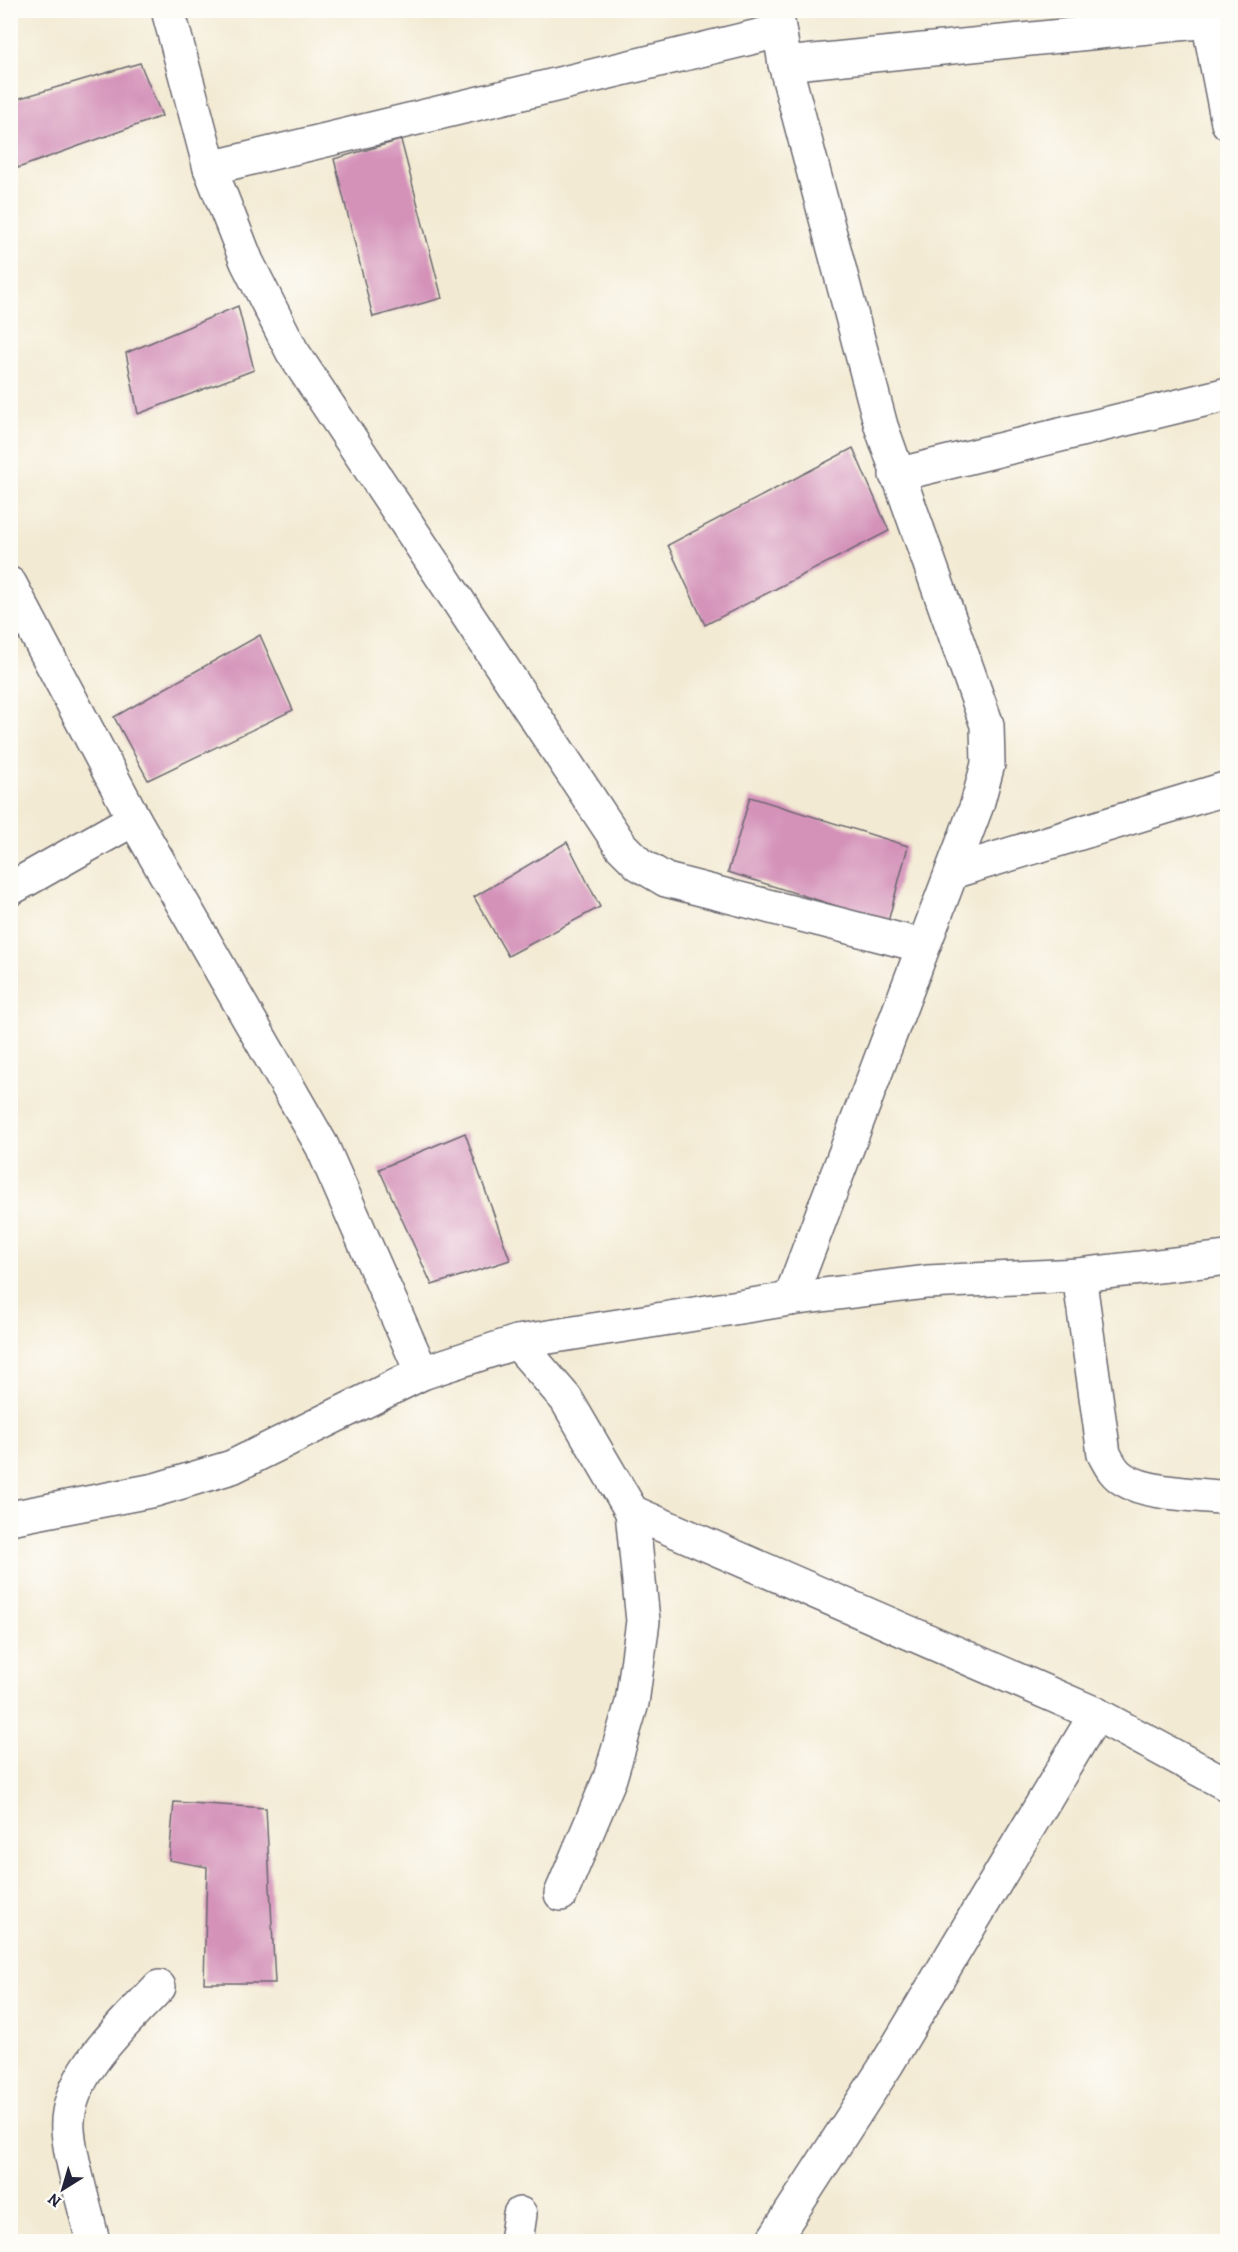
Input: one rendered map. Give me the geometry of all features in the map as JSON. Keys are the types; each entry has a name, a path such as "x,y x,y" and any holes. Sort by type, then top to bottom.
{"street":[{"path":"168,10 210,168 247,262 292,351 621,846 639,864 666,880 923,946"},
{"path":"786,64 1207,16 1227,123"},
{"path":"210,168 778,21 786,64 881,426 896,475 987,725 988,764 977,805 790,1299"},
{"path":"896,475 1227,394"},
{"path":"10,584 134,819 322,1146 422,1373"},
{"path":"952,872 1227,788"},
{"path":"10,889 134,819"},
{"path":"10,1518 155,1490 232,1467 422,1373 517,1342 790,1299 927,1282 1079,1275 1227,1258"},
{"path":"1079,1275 1104,1454 1112,1470 1126,1480 1152,1489 1227,1498"},
{"path":"517,1342 566,1399 632,1512 644,1621 632,1703 610,1778 561,1894"},
{"path":"632,1512 1096,1714 1227,1785"},
{"path":"772,2241 887,2064 1096,1714"},
{"path":"93,2241 68,2128 76,2088 94,2056 159,1987"}],"building":[{"path":"140,63 162,116 18,168 10,145 10,101"},
{"path":"401,140 442,298 373,317 334,159"},
{"path":"238,306 254,370 138,414 126,353"},
{"path":"853,448 889,531 705,625 668,545"},
{"path":"260,635 293,710 148,780 114,717"},
{"path":"750,797 908,846 888,922 728,872"},
{"path":"567,842 600,907 508,956 474,897"},
{"path":"465,1133 510,1260 432,1285 379,1169"},
{"path":"174,1802 266,1808 275,1983 204,1983 207,1867 169,1860"}]}
